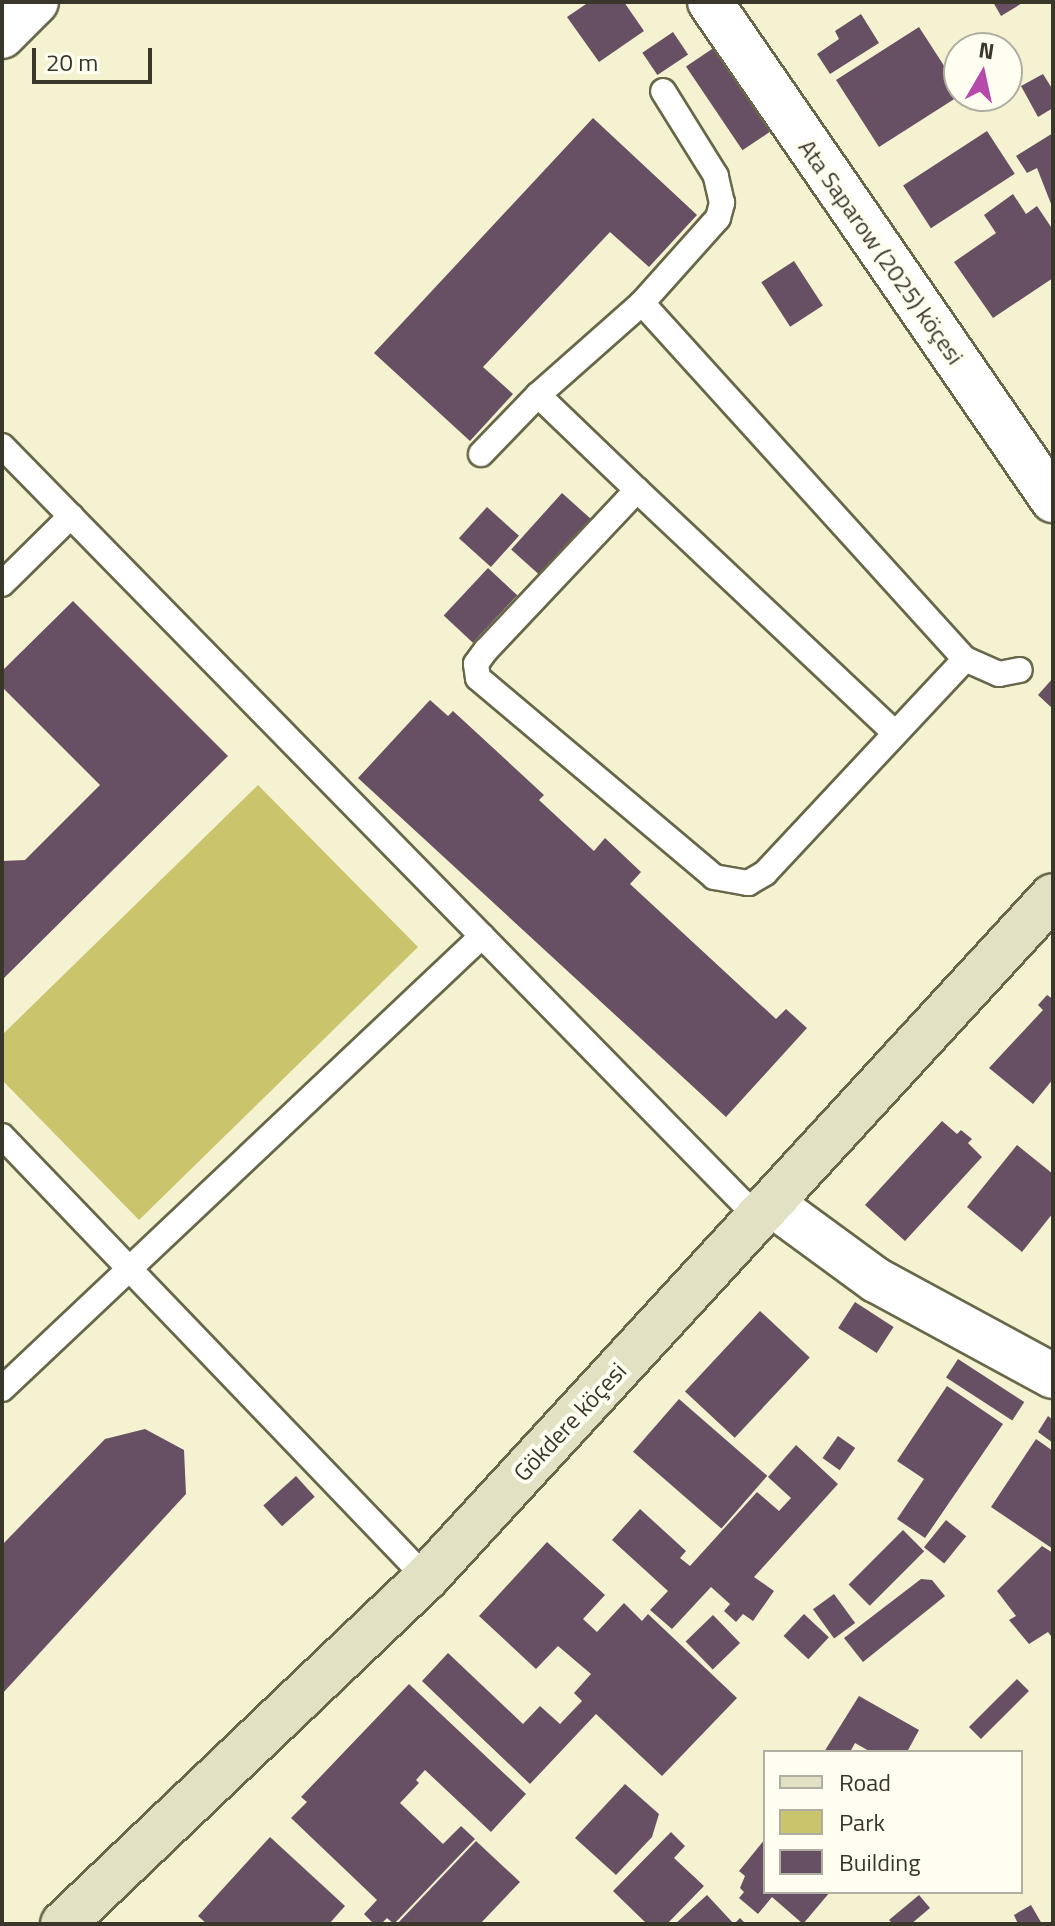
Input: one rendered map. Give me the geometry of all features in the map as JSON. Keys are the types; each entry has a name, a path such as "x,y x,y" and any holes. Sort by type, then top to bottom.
{"street":[{"path":"2,36 36,2"},
{"name":"Ata Saparow (2025) köçesi","path":"710,2 1053,500"},
{"name":"Gökdere köçesi","path":"63,1924 426,1578 1053,896"},
{"path":"765,1211 876,1280 1053,1376"}],"lane":[{"path":"481,454 538,395 642,303 718,218 722,203 716,176 663,91"},
{"path":"642,303 965,659 999,674 1020,670"},
{"path":"538,395 895,733"},
{"path":"2,446 482,936 765,1211"},
{"path":"637,490 486,650 476,664 478,678 714,877 748,883 765,873 965,659"},
{"path":"2,584 71,516"},
{"path":"2,1389 482,936"},
{"path":"2,1136 426,1578"}],"green space":[{"path":"258,785 418,947 139,1220 2,1080 2,1035"}],"building":[{"path":"589,2 624,2 644,31 599,62 567,17"},
{"path":"993,2 1024,2 1001,16"},
{"path":"861,14 879,43 830,74 817,54 839,39 835,31"},
{"path":"919,27 943,64 943,106 879,147 836,80"},
{"path":"673,32 688,54 657,75 642,53"},
{"path":"715,47 771,131 742,150 686,67"},
{"path":"1043,74 1053,90 1053,108 1038,117 1023,85"},
{"path":"593,118 697,215 649,267 610,232 483,367 513,394 470,441 374,353"},
{"path":"987,131 1015,174 931,228 903,185"},
{"path":"1053,133 1053,209 1037,168 1027,173 1016,156"},
{"path":"1013,194 1026,214 1037,206 1053,230 1053,278 993,318 954,262 996,233 984,215"},
{"path":"794,261 823,305 790,327 761,282"},
{"path":"562,493 595,523 545,580 511,549"},
{"path":"487,507 519,536 491,567 459,538"},
{"path":"488,568 517,595 473,643 444,616"},
{"path":"73,601 228,756 2,980 2,861 25,860 100,785 2,687 2,671"},
{"path":"1053,678 1053,709 1038,695"},
{"path":"430,700 448,716 453,711 544,795 539,800 594,851 605,838 641,872 630,884 776,1019 786,1009 807,1028 726,1117 358,778"},
{"path":"1047,995 1053,999 1053,1079 1033,1104 989,1068 1043,1010 1038,1005"},
{"path":"942,1121 957,1134 961,1130 972,1139 968,1143 982,1157 905,1241 865,1205"},
{"path":"1017,1145 1053,1174 1053,1213 1022,1252 967,1207"},
{"path":"855,1302 894,1327 877,1353 838,1328"},
{"path":"760,1311 810,1357 735,1438 685,1391"},
{"path":"958,1359 1024,1402 1012,1420 946,1377"},
{"path":"947,1386 1003,1424 925,1538 897,1519 924,1479 897,1461"},
{"path":"679,1399 767,1476 721,1529 633,1452"},
{"path":"1048,1416 1053,1420 1053,1443 1038,1432"},
{"path":"145,1429 184,1450 186,1494 2,1694 2,1545 105,1439"},
{"path":"838,1436 855,1448 840,1470 823,1458"},
{"path":"1036,1439 1053,1451 1053,1549 991,1507"},
{"path":"796,1445 838,1484 754,1577 774,1591 753,1621 743,1614 736,1622 724,1611 730,1604 711,1587 672,1629 650,1610 668,1591 612,1540 640,1509 686,1551 680,1558 690,1566 757,1492 779,1511 791,1498 768,1477"},
{"path":"296,1476 315,1497 282,1526 263,1505"},
{"path":"946,1520 966,1536 944,1564 924,1547"},
{"path":"903,1530 924,1551 870,1606 849,1584"},
{"path":"547,1542 605,1595 583,1619 597,1632 624,1603 642,1621 648,1614 737,1698 662,1776 596,1714 530,1784 422,1681 448,1653 523,1724 540,1706 560,1724 582,1701 574,1693 591,1674 558,1646 536,1669 479,1616"},
{"path":"1042,1546 1053,1553 1053,1639 1048,1632 1029,1644 1009,1620 1016,1616 997,1591"},
{"path":"921,1579 932,1580 945,1596 863,1662 844,1638"},
{"path":"834,1594 855,1623 834,1638 813,1609"},
{"path":"804,1614 829,1637 808,1659 784,1636"},
{"path":"713,1615 740,1643 713,1669 686,1641"},
{"path":"1017,1679 1029,1691 981,1739 969,1727"},
{"path":"409,1684 526,1794 491,1832 425,1770 416,1780 419,1783 400,1803 443,1844 461,1826 475,1839 394,1924 387,1918 381,1924 374,1924 364,1914 377,1900 291,1818 307,1802 301,1797"},
{"path":"859,1696 919,1730 908,1750 867,1750 855,1743 851,1750 825,1750"},
{"path":"625,1784 659,1814 652,1837 616,1875 575,1838"},
{"path":"671,1832 685,1846 674,1858 704,1886 667,1924 647,1924 613,1891"},
{"path":"270,1837 345,1906 329,1924 207,1924 198,1916"},
{"path":"476,1841 520,1882 480,1924 397,1924"},
{"path":"763,1841 763,1894 828,1894 803,1924 772,1897 758,1914 739,1898 744,1892 740,1888 745,1876 739,1871"},
{"path":"707,1895 734,1924 675,1924"},
{"path":"919,1895 930,1908 911,1924 893,1924 889,1920"},
{"path":"1031,1905 1042,1924 1018,1924 1014,1915"}]}
